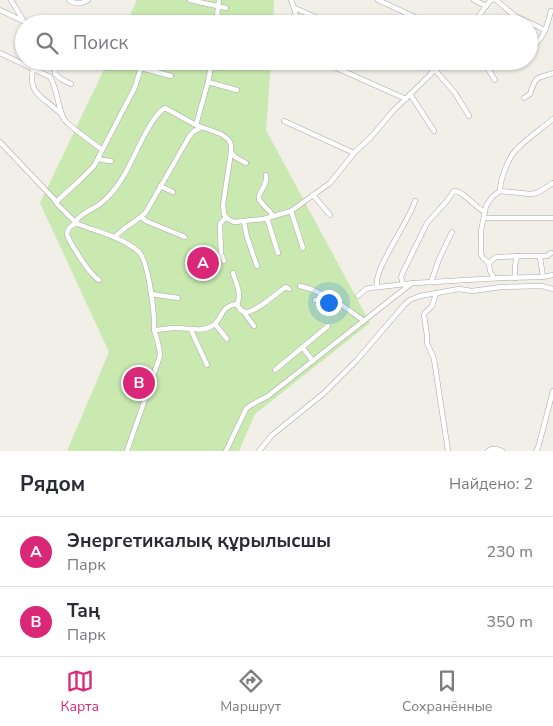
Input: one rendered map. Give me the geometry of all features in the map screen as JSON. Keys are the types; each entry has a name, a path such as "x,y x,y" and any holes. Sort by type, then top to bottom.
{"street":[{"path":"11,0 20,15"},
{"path":"69,0 80,4 88,0"},
{"path":"190,0 226,8"},
{"path":"217,15 219,0"},
{"path":"291,0 297,15"},
{"path":"378,0 410,15"},
{"path":"474,0 486,6"},
{"path":"480,15 492,0"},
{"path":"496,0 514,15"},
{"path":"294,8 310,15"},
{"path":"0,10 15,17"},
{"path":"538,42 542,38 550,11"},
{"path":"538,27 545,30"},
{"path":"0,53 15,60"},
{"path":"34,70 33,89 63,116 68,123 102,150"},
{"path":"36,70 47,75 53,82 63,116"},
{"path":"55,70 55,74 71,84"},
{"path":"56,202 94,166 135,87 140,70"},
{"path":"148,70 171,76"},
{"path":"116,237 122,230 141,217 189,136 198,126 210,70"},
{"path":"343,70 408,96 434,132"},
{"path":"99,280 90,271 66,235 67,231 79,217 106,199 116,188 152,122 165,108 198,126 225,136 230,142 231,152 224,210 228,219 234,222 244,222 291,211 330,183 354,153 371,137 393,111 435,70"},
{"path":"437,70 456,93 469,116"},
{"path":"489,70 495,80"},
{"path":"524,98 530,94 533,83 537,79 553,73"},
{"path":"208,82 237,90"},
{"path":"500,191 504,174 514,152 553,119"},
{"path":"284,121 354,153"},
{"path":"0,142 76,222 100,233 116,237 137,250 144,260 151,294 154,330 160,349 160,356 126,451"},
{"path":"231,152 246,163"},
{"path":"98,158 111,161"},
{"path":"266,175 266,182 259,198 273,216"},
{"path":"494,278 490,271 489,263 483,258 480,250 485,212 492,197 500,191 537,193 553,183"},
{"path":"160,186 173,192"},
{"path":"402,284 401,277 403,272 425,228 454,190 485,212"},
{"path":"313,195 330,215"},
{"path":"377,287 376,281 382,266 404,226 415,201"},
{"path":"291,211 302,248"},
{"path":"141,217 146,221 185,237"},
{"path":"224,261 220,227 226,217"},
{"path":"267,218 278,253"},
{"path":"484,218 553,218"},
{"path":"244,222 257,266"},
{"path":"431,282 439,259 452,232"},
{"path":"489,263 496,257 547,256 551,252"},
{"path":"515,278 514,266 517,256"},
{"path":"540,256 543,277"},
{"path":"154,330 175,327 192,330 209,328 216,324 227,307 237,304 240,298 233,273"},
{"path":"358,296 366,289 402,284 553,276"},
{"path":"226,451 248,408 268,396 412,283"},
{"path":"300,286 311,289 338,302 364,321"},
{"path":"259,451 272,435 323,394 351,366 410,300 420,296 459,290 472,291 501,287 542,286 553,289"},
{"path":"243,311 253,310 282,290 289,289"},
{"path":"151,294 178,298"},
{"path":"436,294 432,306 424,315 427,343 434,359 448,451"},
{"path":"315,300 330,298"},
{"path":"237,304 254,326"},
{"path":"216,324 227,339"},
{"path":"275,370 328,326"},
{"path":"192,330 207,365"},
{"path":"302,347 313,361"},
{"path":"536,451 553,391"},
{"path":"488,451 494,449 502,451"}],"green space":[{"path":"137,0 274,0 273,15 130,15"},
{"path":"104,70 270,70 266,130 370,323 255,414 239,451 67,451 109,352 40,203"}],"place":[{"name":"Энергетикалық құрылысшы","path":"203,263"},
{"name":"Таң","path":"139,383"}]}
